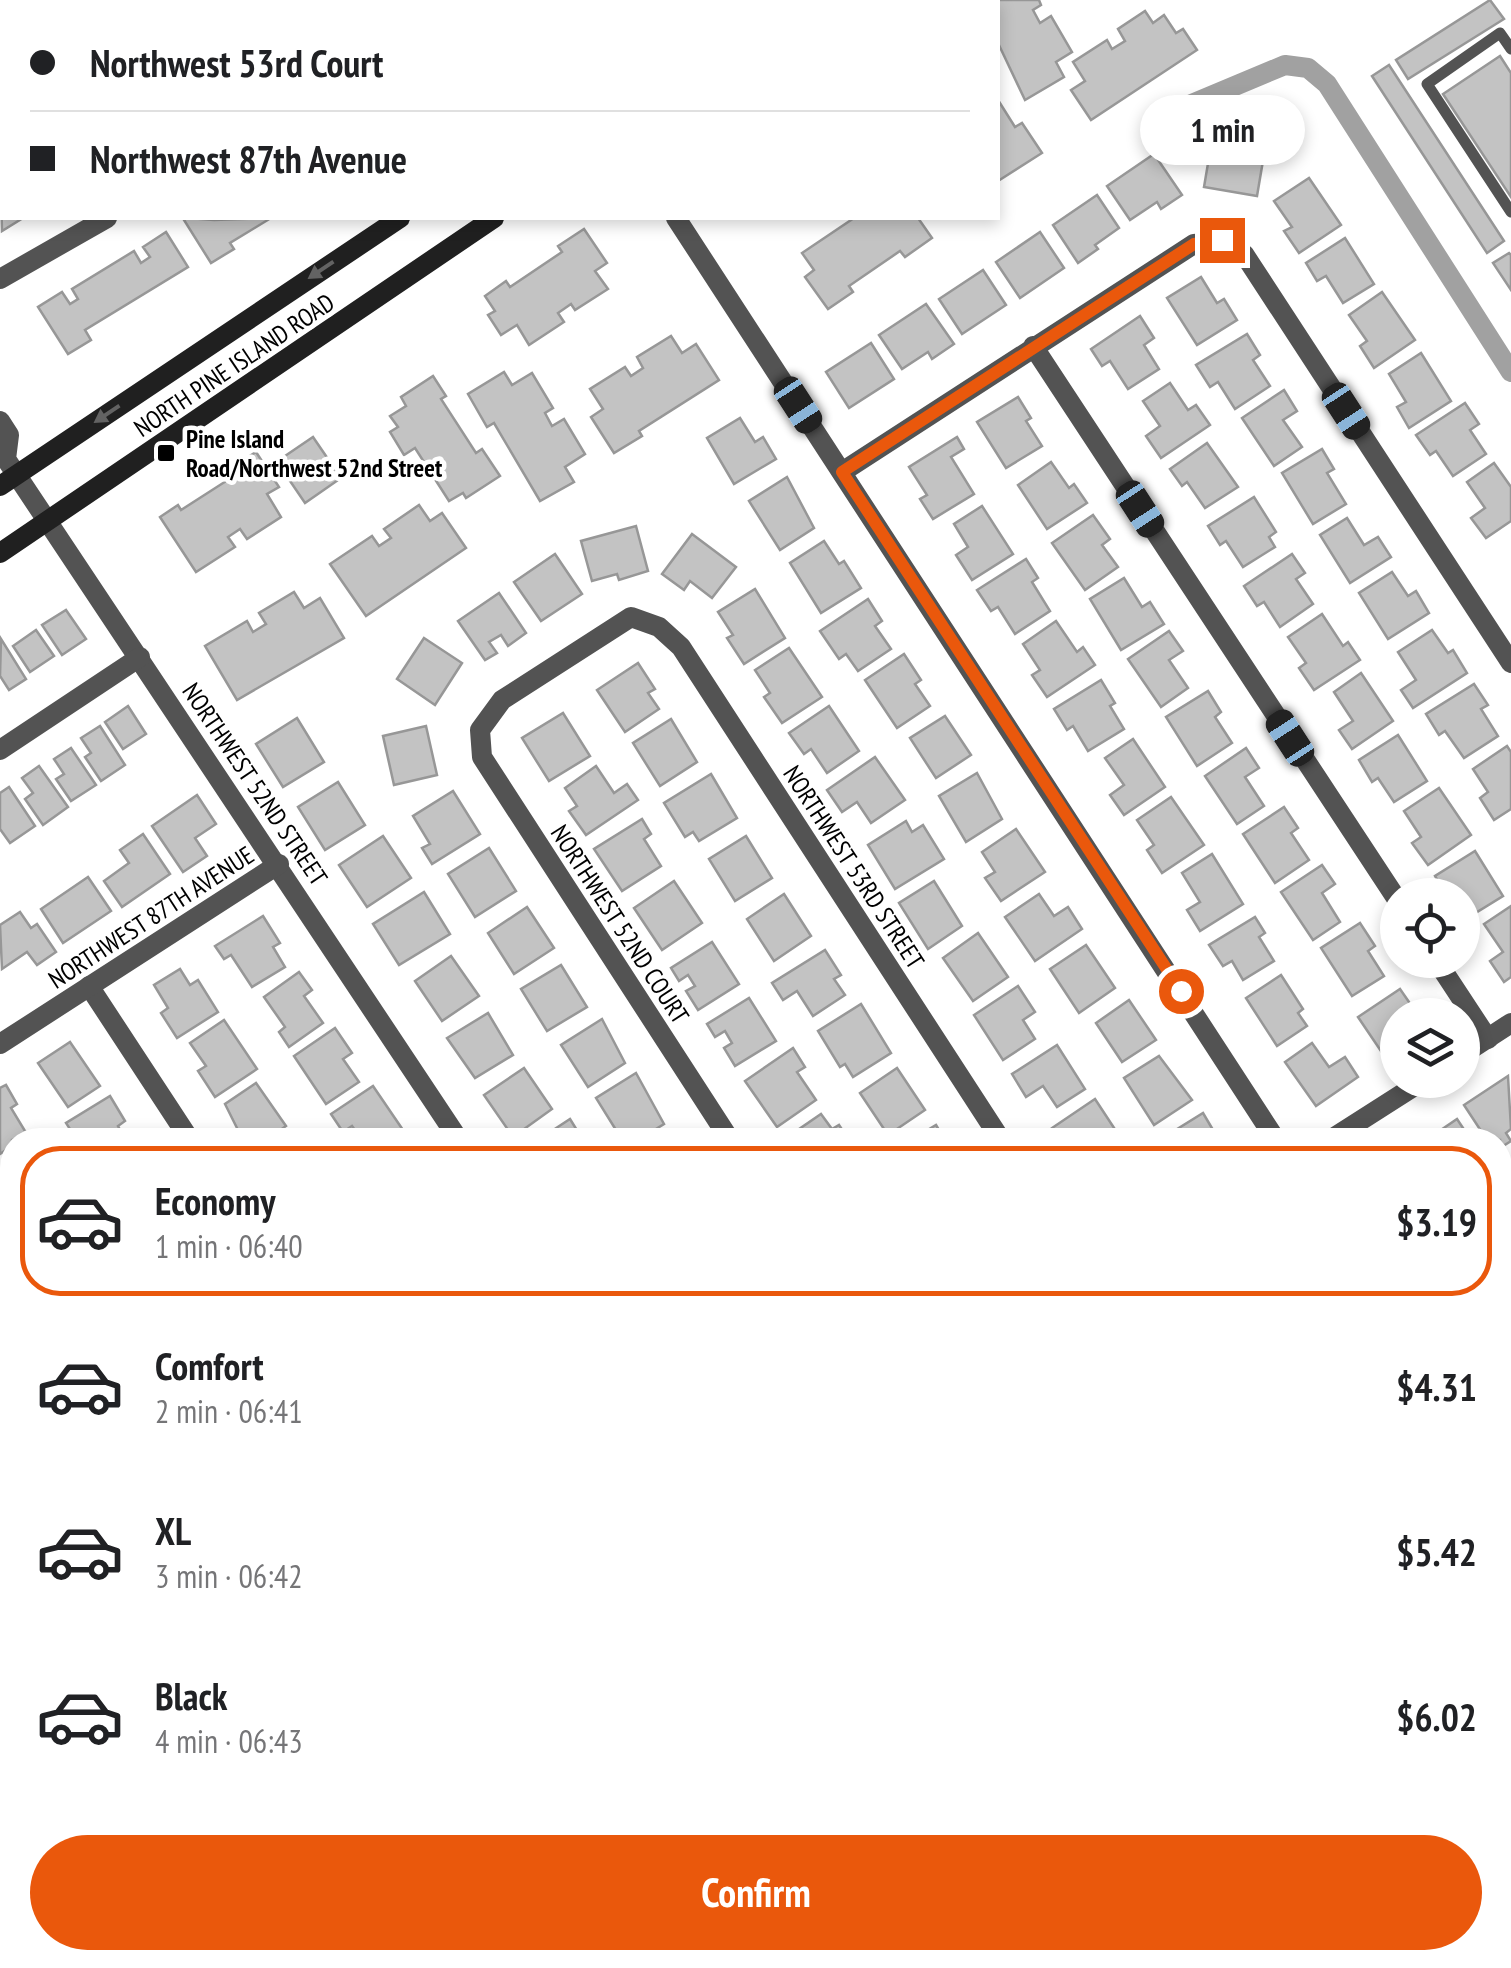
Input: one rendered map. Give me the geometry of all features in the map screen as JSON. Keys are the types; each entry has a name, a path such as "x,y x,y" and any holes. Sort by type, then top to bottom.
{"main road":[{"name":"NORTH PINE ISLAND ROAD","path":"6,469 397,220"},
{"name":"NORTH PINE ISLAND ROAD","path":"0,553 491,220"}],"street":[{"path":"0,279 103,220"},
{"path":"677,220 1268,1128"},
{"path":"842,472 1194,244 1222,240 1244,254 1511,663"},
{"path":"1033,346 1382,878"},
{"name":"NORTHWEST 52ND STREET","path":"0,421 9,435 6,469 48,521 140,657 451,1128"},
{"name":"NORTHWEST 52ND COURT","path":"660,628 631,618 502,700 480,730 482,757 722,1128"},
{"name":"NORTHWEST 53RD STREET","path":"660,628 682,647 993,1128"},
{"path":"0,750 140,657"},
{"name":"NORTHWEST 87TH AVENUE","path":"0,1044 279,864"},
{"path":"1448,978 1488,1039"},
{"path":"89,986 182,1128"},
{"path":"1480,1044 1511,1023"},
{"path":"1349,1128 1396,1098"}],"lane":[{"path":"1511,50 1500,33 1427,84 1511,212"}],"building":[{"path":"1000,0 1039,0 1041,5 1033,10 1040,23 1051,16 1072,52 1056,62 1064,77 1025,100 1000,47"},
{"path":"1490,0 1504,19 1408,79 1396,60"},
{"path":"1145,11 1153,23 1164,15 1176,33 1183,29 1197,50 1091,120 1071,90 1085,81 1073,62 1107,40 1112,49 1125,41 1118,29"},
{"path":"1500,56 1511,73 1511,197 1443,94"},
{"path":"1389,65 1504,241 1487,253 1372,76"},
{"path":"1000,103 1015,127 1022,123 1042,153 1000,180"},
{"path":"1213,134 1266,143 1257,196 1204,187"},
{"path":"1154,154 1182,195 1161,209 1157,202 1130,220 1107,186"},
{"path":"1309,178 1341,225 1299,253 1284,231 1292,227 1274,201"},
{"path":"1097,195 1119,228 1078,263 1053,225"},
{"path":"2,220 20,220 2,231"},
{"path":"184,220 268,220 230,243 234,249 211,263"},
{"path":"851,220 919,220 932,238 905,257 900,251 849,286 853,292 828,309 805,277 814,270 802,253"},
{"path":"584,229 607,263 595,271 608,289 575,310 571,304 558,313 564,322 529,345 517,325 501,335 488,315 495,311 485,296 506,281 510,287 562,252 558,246"},
{"path":"166,232 188,267 85,330 91,340 68,354 38,307 62,292 70,304 78,299 72,289 134,251 141,263 150,257 143,247"},
{"path":"1040,232 1064,268 1020,298 996,262"},
{"path":"1345,238 1374,284 1343,303 1326,276 1317,281 1306,263"},
{"path":"1511,255 1511,290 1493,263"},
{"path":"983,270 1006,305 962,334 939,299"},
{"path":"1201,277 1217,303 1224,299 1237,320 1197,345 1167,298"},
{"path":"1382,292 1415,340 1374,368 1360,346 1367,341 1349,315"},
{"path":"926,304 954,344 932,359 928,352 902,369 879,335"},
{"path":"1140,316 1154,338 1144,345 1159,369 1128,389 1110,361 1102,366 1091,349"},
{"path":"1247,334 1260,355 1253,360 1270,386 1235,409 1218,382 1210,387 1196,365"},
{"path":"671,336 682,353 696,344 719,380 639,431 642,436 614,453 591,417 603,409 590,389 625,367 631,376 643,368 637,357"},
{"path":"871,343 894,379 849,408 826,372"},
{"path":"1421,353 1451,401 1409,428 1397,407 1406,402 1389,374"},
{"path":"504,372 512,385 532,373 553,408 545,413 552,426 564,419 585,454 565,467 574,482 540,501 494,423 487,427 468,394"},
{"path":"433,376 446,396 441,399 476,453 482,449 500,476 466,498 463,493 449,501 415,448 404,455 390,432 398,427 390,416 406,406 401,397"},
{"path":"1170,383 1188,410 1196,405 1210,425 1161,458 1146,436 1160,426 1143,401"},
{"path":"1284,390 1297,411 1283,420 1302,447 1274,466 1242,418"},
{"path":"1018,397 1031,418 1026,421 1042,446 1006,468 977,422"},
{"path":"1465,403 1479,424 1470,430 1486,454 1453,476 1436,451 1430,455 1416,435"},
{"path":"740,418 755,442 763,437 776,459 734,484 707,438"},
{"path":"313,437 341,478 305,503 288,478 293,474 282,458"},
{"path":"957,437 964,449 951,457 974,494 933,519 920,499 927,495 909,467"},
{"path":"1207,443 1238,487 1205,508 1187,482 1182,486 1170,469"},
{"path":"1322,449 1334,469 1327,473 1346,504 1313,524 1282,473"},
{"path":"256,452 279,487 267,494 281,517 247,539 240,529 228,537 235,547 196,572 160,517 178,505 181,510 234,476 229,469"},
{"path":"1051,462 1069,488 1074,484 1087,503 1047,529 1018,485"},
{"path":"1494,463 1511,487 1511,521 1486,538 1471,518 1485,508 1467,482"},
{"path":"787,477 814,528 780,550 749,501"},
{"path":"1254,497 1276,532 1269,537 1275,547 1243,567 1226,541 1220,545 1208,526"},
{"path":"419,505 430,521 442,513 466,548 366,616 330,564 372,536 379,546 391,538 384,529"},
{"path":"982,506 1013,554 972,580 956,555 968,547 954,524"},
{"path":"1093,515 1110,539 1102,545 1118,567 1085,590 1052,543"},
{"path":"1347,518 1364,545 1378,537 1391,557 1350,583 1320,535"},
{"path":"636,526 648,571 619,580 617,574 592,581 581,541"},
{"path":"692,534 736,567 712,598 690,581 684,590 662,574"},
{"path":"824,541 839,564 844,561 861,588 821,613 790,563"},
{"path":"555,554 582,594 541,621 514,582"},
{"path":"1292,554 1305,573 1296,579 1313,604 1280,627 1264,602 1257,606 1244,586"},
{"path":"1026,559 1038,578 1032,582 1050,611 1015,634 998,607 991,611 977,590"},
{"path":"1392,572 1408,596 1416,591 1429,613 1388,639 1359,593"},
{"path":"1124,578 1142,607 1150,602 1164,624 1121,650 1090,599"},
{"path":"755,589 785,638 744,664 727,638 733,635 718,612"},
{"path":"294,592 304,608 320,598 344,638 237,700 205,646 247,621 253,632 266,624 259,613"},
{"path":"499,593 526,633 508,646 501,635 489,642 497,653 485,660 458,621"},
{"path":"868,599 882,621 875,626 891,649 858,671 846,654 839,659 820,631"},
{"path":"66,610 86,639 62,655 42,625"},
{"path":"1322,614 1343,646 1348,642 1360,660 1314,690 1299,668 1306,663 1288,637"},
{"path":"1056,621 1077,652 1083,647 1095,665 1047,697 1032,675 1040,670 1023,644"},
{"path":"36,630 54,656 30,672 13,646"},
{"path":"1432,630 1448,653 1453,650 1467,673 1413,708 1401,690 1416,680 1398,652"},
{"path":"1169,631 1183,651 1169,660 1188,688 1161,707 1128,659"},
{"path":"424,638 462,663 435,705 397,679"},
{"path":"1,639 26,679 9,690 0,676"},
{"path":"789,648 822,697 782,723 764,697 770,693 755,670"},
{"path":"904,654 921,680 915,684 930,706 897,728 865,680"},
{"path":"638,663 655,689 648,693 659,709 625,732 597,690"},
{"path":"1361,673 1393,721 1352,749 1339,730 1353,721 1334,692"},
{"path":"1101,680 1124,729 1088,751 1073,726 1067,730 1054,709"},
{"path":"1474,684 1488,705 1481,709 1498,736 1464,758 1445,731 1439,735 1426,714"},
{"path":"1208,691 1221,712 1215,717 1232,743 1197,766 1166,717"},
{"path":"128,706 146,734 123,749 105,722"},
{"path":"829,706 859,751 827,773 811,749 804,754 789,733"},
{"path":"563,713 590,756 549,781 522,738"},
{"path":"945,716 971,755 936,778 910,738"},
{"path":"297,718 324,762 283,787 256,744"},
{"path":"671,719 697,762 660,786 633,743"},
{"path":"100,726 125,765 101,781 85,757 91,753 81,738"},
{"path":"426,726 437,775 394,785 383,736"},
{"path":"1398,735 1427,781 1394,802 1378,778 1372,782 1359,760"},
{"path":"1133,739 1165,787 1124,815 1110,795 1124,785 1105,758"},
{"path":"1507,746 1511,752 1511,809 1494,820 1480,798 1488,792 1473,769"},
{"path":"71,748 96,785 71,801 56,779 64,774 54,759"},
{"path":"1246,748 1259,768 1245,777 1264,806 1237,824 1205,776"},
{"path":"875,757 905,800 871,823 857,802 842,812 827,790"},
{"path":"39,766 68,807 43,825 25,799 33,793 22,778"},
{"path":"596,766 614,793 627,784 638,800 586,835 569,811 577,806 565,788"},
{"path":"977,773 1002,819 966,842 939,796"},
{"path":"711,774 737,818 699,841 693,832 685,837 664,803"},
{"path":"338,782 365,825 325,850 298,807"},
{"path":"9,787 35,826 10,843 0,829 0,793"},
{"path":"1439,788 1471,835 1428,865 1412,843 1421,837 1404,811"},
{"path":"453,791 480,834 432,864 422,848 430,844 413,816"},
{"path":"197,795 216,824 195,838 207,856 183,872 152,826"},
{"path":"1171,797 1204,845 1162,873 1147,850 1154,845 1137,820"},
{"path":"1284,807 1298,828 1291,833 1309,860 1275,883 1243,834"},
{"path":"642,819 651,834 644,839 661,866 622,891 594,849"},
{"path":"906,821 912,832 923,825 944,859 895,889 868,845"},
{"path":"1016,829 1045,872 1001,901 985,878 995,872 982,852"},
{"path":"143,834 170,874 122,907 104,881 129,863 120,850"},
{"path":"383,836 411,878 367,907 339,865"},
{"path":"746,836 772,878 735,901 709,859"},
{"path":"489,848 516,891 475,917 448,874"},
{"path":"1475,851 1503,896 1480,910 1480,878 1435,876"},
{"path":"1212,854 1243,904 1200,931 1187,910 1200,902 1182,873"},
{"path":"1322,865 1335,884 1322,893 1340,922 1313,940 1281,892"},
{"path":"88,877 111,911 63,943 41,909"},
{"path":"674,881 702,923 662,950 634,908"},
{"path":"934,881 962,926 928,949 899,903"},
{"path":"424,892 450,934 399,965 373,924"},
{"path":"784,894 811,936 774,961 747,919"},
{"path":"1039,894 1054,916 1068,907 1082,929 1035,961 1005,917"},
{"path":"1511,906 1511,977 1504,982 1490,961 1503,952 1484,924"},
{"path":"527,907 554,948 514,974 488,933"},
{"path":"20,912 31,928 37,924 56,952 37,965 27,952 2,969 0,925"},
{"path":"263,916 280,943 273,947 285,967 252,987 231,955 224,959 215,946"},
{"path":"1255,917 1265,933 1259,937 1274,961 1243,980 1232,961 1223,966 1209,945"},
{"path":"1360,923 1375,946 1368,951 1381,978 1352,996 1321,948"},
{"path":"978,933 1008,977 973,1001 943,958"},
{"path":"712,942 739,984 698,1010 686,991 695,986 688,975 679,981 671,968"},
{"path":"1086,945 1115,988 1079,1013 1050,969"},
{"path":"825,950 841,975 834,979 845,995 813,1016 797,991 783,1000 772,983"},
{"path":"451,956 479,996 442,1021 415,981"},
{"path":"561,965 587,1007 547,1031 521,989"},
{"path":"180,969 190,985 198,980 218,1012 177,1038 161,1013 168,1008 154,985"},
{"path":"299,972 312,990 304,996 323,1023 289,1047 279,1032 285,1027 264,997"},
{"path":"1281,975 1303,1009 1298,1013 1307,1026 1277,1046 1246,998"},
{"path":"1018,986 1035,1012 1023,1020 1035,1039 1003,1060 974,1015"},
{"path":"1400,989 1406,998 1386,998"},
{"path":"749,998 776,1041 735,1066 724,1048 732,1043 725,1031 715,1037 707,1024"},
{"path":"1129,1000 1156,1040 1122,1062 1096,1023"},
{"path":"1380,1002 1380,1050 1358,1017"},
{"path":"861,1004 891,1053 853,1077 845,1064 840,1067 818,1031"},
{"path":"488,1013 513,1055 475,1078 447,1038"},
{"path":"602,1019 625,1063 588,1087 561,1045"},
{"path":"224,1020 257,1069 215,1097 198,1071 206,1066 190,1043"},
{"path":"335,1028 352,1053 343,1059 359,1082 326,1104 294,1056"},
{"path":"70,1042 100,1086 68,1107 38,1063"},
{"path":"1312,1043 1329,1067 1345,1057 1358,1077 1316,1106 1285,1062"},
{"path":"1057,1045 1085,1089 1057,1107 1043,1086 1026,1097 1012,1074"},
{"path":"793,1048 805,1067 797,1072 816,1100 777,1127 745,1081"},
{"path":"1159,1056 1192,1100 1154,1125 1124,1078"},
{"path":"524,1068 552,1109 526,1128 507,1128 484,1095"},
{"path":"897,1068 925,1110 898,1128 883,1128 860,1093"},
{"path":"636,1073 664,1124 658,1128 615,1128 596,1098"},
{"path":"1508,1076 1511,1128 1479,1128 1464,1105"},
{"path":"256,1083 286,1126 237,1128 225,1104"},
{"path":"6,1085 17,1104 11,1108 23,1128 0,1128 0,1088"},
{"path":"373,1086 402,1128 340,1128 331,1114"},
{"path":"110,1096 125,1121 119,1128 69,1128 66,1123"},
{"path":"1095,1099 1114,1128 1052,1128"},
{"path":"1203,1113 1212,1128 1179,1128"},
{"path":"821,1114 831,1128 801,1128"},
{"path":"570,1119 576,1128 556,1128"},
{"path":"1457,1119 1463,1128 1444,1128"}],"waterway":[{"path":"1156,119 1285,65 1308,68 1327,84 1511,372"}],"place":[{"name":"Pine Island Road/Northwest 52nd Street","path":"166,453"}],"route":[{"path":"1181,991 842,472 1194,244 1222,240"}]}
